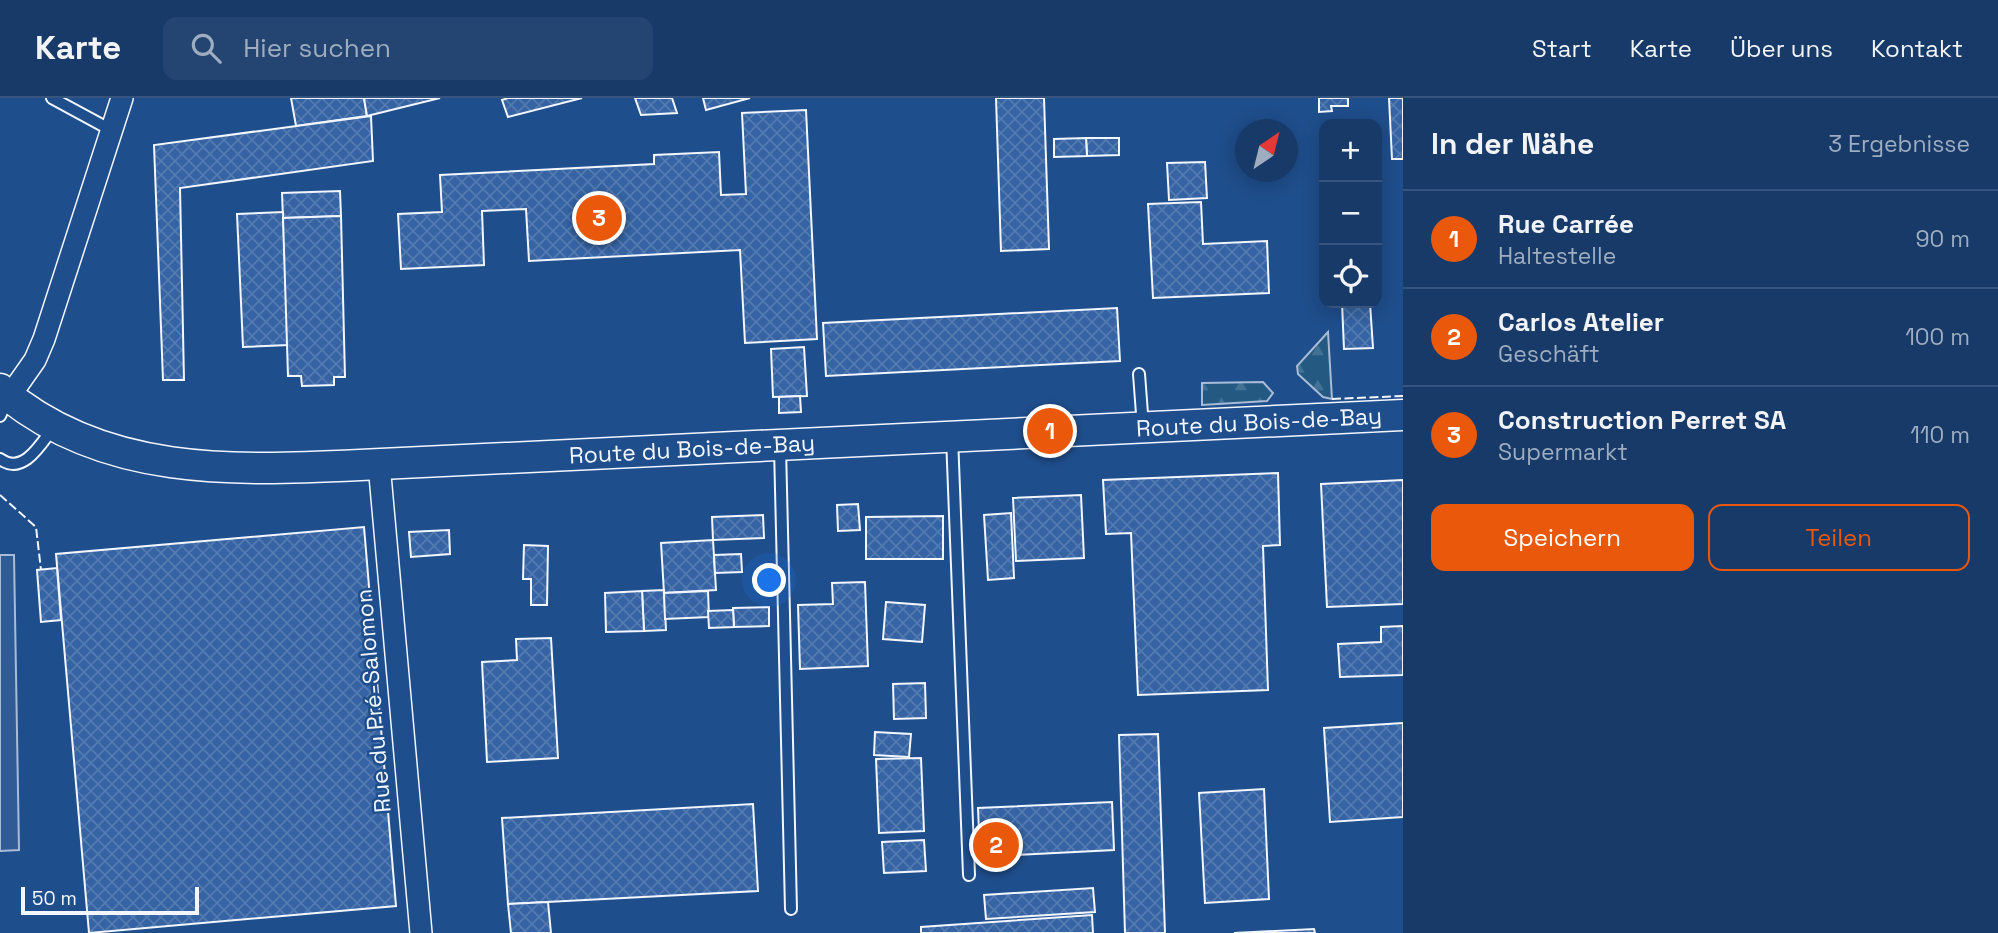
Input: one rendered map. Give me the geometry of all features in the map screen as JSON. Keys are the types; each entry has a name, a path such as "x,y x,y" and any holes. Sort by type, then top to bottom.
{"main road":[{"name":"Route du Bois-de-Bay","path":"3,400 54,426 114,450 165,463 208,468 276,469 1403,415"}],"street":[{"path":"3,400 35,360 47,331 122,98"},
{"name":"Rue du Pré-Salomon","path":"379,464 421,933"}],"lane":[{"path":"52,98 110,130"},
{"path":"1139,374 1143,427"},
{"path":"0,459 6,464 19,464 34,454 54,426"},
{"path":"952,436 969,875"},
{"path":"780,445 791,909"}],"green space":[{"path":"1328,332 1332,399 1323,397 1298,374 1297,366"},
{"path":"1263,382 1273,393 1267,401 1202,405 1202,383"}],"shaded area":[{"path":"0,555 14,555 19,850 0,851"}],"building":[{"path":"291,98 364,98 367,116 296,126"},
{"path":"364,98 440,98 367,116"},
{"path":"582,98 508,117 502,100"},
{"path":"635,98 672,98 677,113 641,115"},
{"path":"703,98 750,98 706,110"},
{"path":"996,98 1044,98 1049,249 1001,251"},
{"path":"1319,98 1348,98 1348,106 1331,106 1332,111 1319,112"},
{"path":"1389,98 1403,98 1403,159 1392,159"},
{"path":"806,110 817,339 745,343 740,250 529,261 526,209 482,211 484,265 401,269 398,214 442,212 440,175 654,164 654,155 719,152 721,195 746,194 742,113"},
{"path":"371,116 373,161 180,188 184,380 163,380 154,145"},
{"path":"1086,138 1119,138 1119,155 1087,156"},
{"path":"1086,138 1087,156 1054,157 1054,139"},
{"path":"1205,162 1207,198 1169,200 1167,163"},
{"path":"340,191 341,216 283,218 282,193"},
{"path":"1201,202 1203,244 1267,241 1269,293 1153,298 1148,204"},
{"path":"283,212 288,345 243,347 237,214"},
{"path":"341,216 345,377 334,377 334,385 302,386 301,376 288,376 283,218"},
{"path":"1117,308 1120,361 826,376 823,323"},
{"path":"1342,308 1370,308 1373,348 1344,349"},
{"path":"804,347 807,396 773,397 771,349"},
{"path":"800,396 801,412 779,413 779,397"},
{"path":"1278,473 1280,545 1263,546 1268,690 1138,695 1131,533 1106,534 1103,480"},
{"path":"1403,480 1403,604 1327,607 1321,484"},
{"path":"1081,495 1084,558 1016,561 1013,498"},
{"path":"858,504 860,530 838,531 837,505"},
{"path":"1011,513 1014,578 988,580 984,515"},
{"path":"763,515 764,538 713,540 712,517"},
{"path":"943,516 943,559 866,559 866,517"},
{"path":"364,527 396,906 89,933 56,554"},
{"path":"449,530 450,554 411,557 409,532"},
{"path":"713,540 716,590 664,593 661,543"},
{"path":"524,545 548,546 547,605 531,605 531,579 523,579"},
{"path":"741,554 742,572 715,573 714,555"},
{"path":"57,568 61,620 41,622 37,570"},
{"path":"865,582 868,666 800,669 798,605 833,604 832,583"},
{"path":"664,590 666,630 644,631 642,591"},
{"path":"642,591 644,631 606,632 605,593"},
{"path":"708,591 709,617 665,619 664,593"},
{"path":"886,602 925,605 922,642 883,639"},
{"path":"769,607 769,626 734,627 733,608"},
{"path":"733,610 734,627 709,628 708,611"},
{"path":"1403,626 1403,675 1340,677 1338,644 1381,642 1381,627"},
{"path":"551,638 558,758 487,762 482,662 517,660 516,639"},
{"path":"925,683 926,718 894,719 893,684"},
{"path":"1403,723 1403,817 1330,822 1324,728"},
{"path":"875,732 911,734 909,757 874,755"},
{"path":"1158,734 1165,933 1125,933 1119,735"},
{"path":"921,758 924,831 879,833 876,759"},
{"path":"1264,789 1269,899 1205,903 1199,793"},
{"path":"1112,802 1114,850 980,857 978,808"},
{"path":"753,804 758,891 508,904 502,818"},
{"path":"924,840 926,871 884,873 882,842"},
{"path":"1093,888 1095,912 986,919 984,895"},
{"path":"548,902 551,933 511,933 508,904"},
{"path":"1092,915 1093,933 921,933 921,927"},
{"path":"1314,929 1315,933 1234,933"}],"fence":[{"path":"1332,399 1403,396"},
{"path":"0,495 36,527 41,570"}],"place":[{"name":"Construction Perret SA","path":"599,218"},
{"name":"Rue Carrée","path":"1050,431"},
{"name":"Carlos Atelier","path":"996,845"}]}
